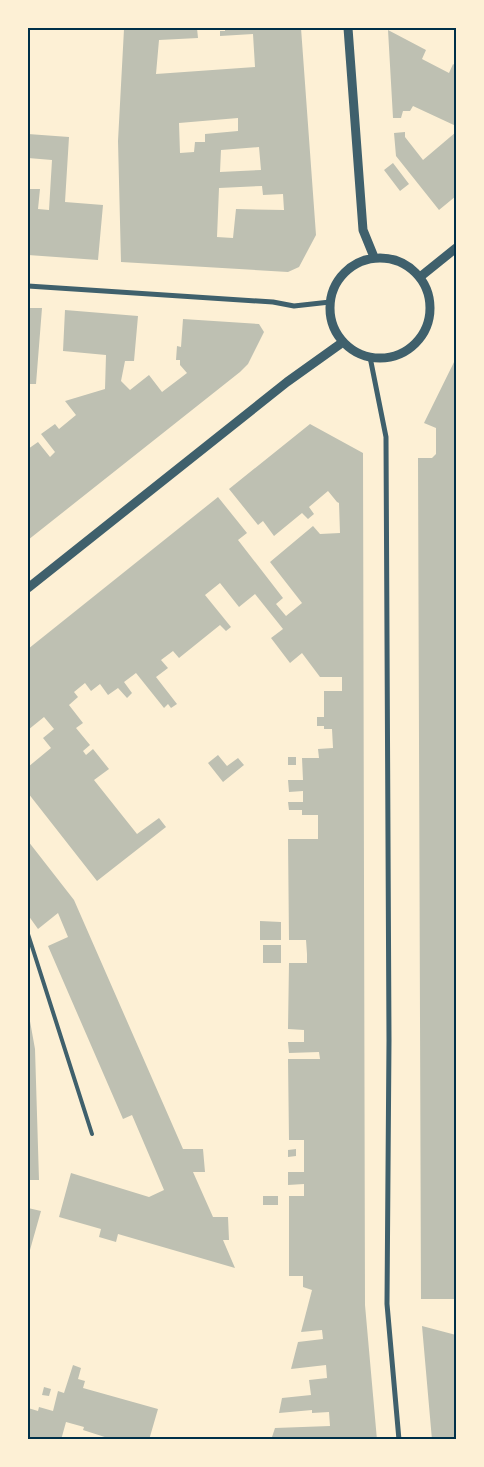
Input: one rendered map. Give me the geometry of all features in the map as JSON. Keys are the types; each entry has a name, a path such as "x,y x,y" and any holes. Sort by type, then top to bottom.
{"street":[{"path":"348,28 363,230 374,257"},
{"path":"420,277 455,251"},
{"path":"374,257 392,258 408,265 420,277 428,292 431,310 427,326 418,341 405,352 388,358 370,357 355,352 343,342 335,330 330,316 330,302 335,286 344,272 358,262 374,257"},
{"path":"28,286 263,302 294,306 330,302"},
{"path":"28,588 287,382 343,342"},
{"path":"370,357 386,437 389,1040 387,1304 399,1440"}],"lane":[{"path":"28,934 92,1134"}],"building":[{"path":"197,28 198,38 159,40 156,74 255,67 253,34 220,36 220,31 225,31 225,28 301,28 316,235 299,267 288,272 121,262 118,141 124,29","holes":["238,118 238,131 205,134 205,142 195,142 194,152 180,153 179,123","259,147 261,170 220,172 221,150","262,186 263,195 283,194 284,210 236,209 233,238 217,237 219,188"]},
{"path":"388,30 426,50 422,59 449,73 453,64 456,66 456,126 413,106 410,111 403,111 401,118 393,118"},
{"path":"405,132 405,137 423,160 456,132 456,196 439,210 396,156 394,133"},
{"path":"28,134 69,137 65,202 103,205 98,260 28,255 28,189 40,189 38,209 49,210 52,160 28,158"},
{"path":"393,163 409,184 400,191 384,170"},
{"path":"28,308 42,308 36,384 28,384"},
{"path":"65,310 138,316 134,361 125,361 121,381 130,390 149,375 162,392 187,373 180,365 180,360 176,360 177,346 181,347 183,319 259,324 264,332 248,364 240,372 28,540 28,449 38,442 50,457 55,452 41,434 55,424 59,429 76,415 65,401 105,389 106,355 63,351"},
{"path":"456,358 456,1299 421,1299 418,458 432,458 436,454 436,428 424,423"},
{"path":"310,424 363,453 365,1305 377,1440 271,1440 275,1428 330,1426 329,1412 312,1413 312,1410 279,1413 282,1398 311,1395 309,1380 327,1378 326,1365 291,1369 298,1342 323,1339 322,1330 301,1332 312,1290 303,1287 303,1276 289,1276 289,1196 304,1196 304,1184 288,1185 288,1172 304,1172 304,1140 289,1140 288,1059 320,1059 319,1052 289,1053 288,1042 304,1042 304,1030 288,1029 289,963 307,963 307,954 306,940 289,940 288,839 318,839 318,815 302,815 302,810 289,810 288,802 303,802 303,791 289,792 288,780 303,780 302,758 319,758 318,749 333,748 332,729 324,729 324,726 317,726 317,717 324,717 324,691 342,691 342,677 320,677 302,653 290,663 271,638 283,629 255,594 239,607 220,583 205,595 231,627 226,631 220,625 179,658 173,651 161,660 168,668 156,677 177,704 171,708 168,704 164,708 136,673 124,682 132,693 127,698 118,688 108,695 100,684 91,691 85,683 74,692 78,697 69,705 83,723 76,728 90,745 83,751 86,755 93,749 109,769 94,780 137,834 159,818 166,827 97,881 28,793 28,767 51,748 43,738 54,729 44,717 28,730 28,649 218,497 247,533 238,540 283,598 276,604 286,616 302,603 270,562 313,526 320,534 340,533 339,503 328,491 309,507 314,514 308,519 302,513 274,536 263,521 258,525 229,489"},
{"path":"218,755 227,766 238,758 244,765 223,782 208,763"},
{"path":"288,757 296,757 296,765 288,765"},
{"path":"28,841 74,900 183,1149 203,1149 205,1172 193,1172 213,1217 228,1217 229,1240 223,1240 235,1268 118,1234 116,1242 99,1237 101,1229 59,1217 71,1173 149,1197 164,1190 132,1115 123,1119 48,946 68,937 58,913 38,929 28,915"},
{"path":"260,921 281,922 281,940 260,940"},
{"path":"263,945 281,945 281,963 263,963"},
{"path":"28,1010 35,1049 39,1180 28,1180"},
{"path":"296,1149 296,1156 288,1157 288,1150"},
{"path":"263,1196 278,1196 278,1205 263,1205"},
{"path":"28,1208 41,1211 28,1257"},
{"path":"422,1326 456,1335 456,1440 432,1440"},
{"path":"73,1365 81,1368 78,1379 85,1381 83,1388 158,1409 149,1440 114,1440 83,1430 84,1427 66,1422 61,1440 28,1440 28,1408 38,1411 39,1407 53,1411 58,1391 64,1393"},
{"path":"44,1387 51,1389 49,1396 42,1395"}]}
